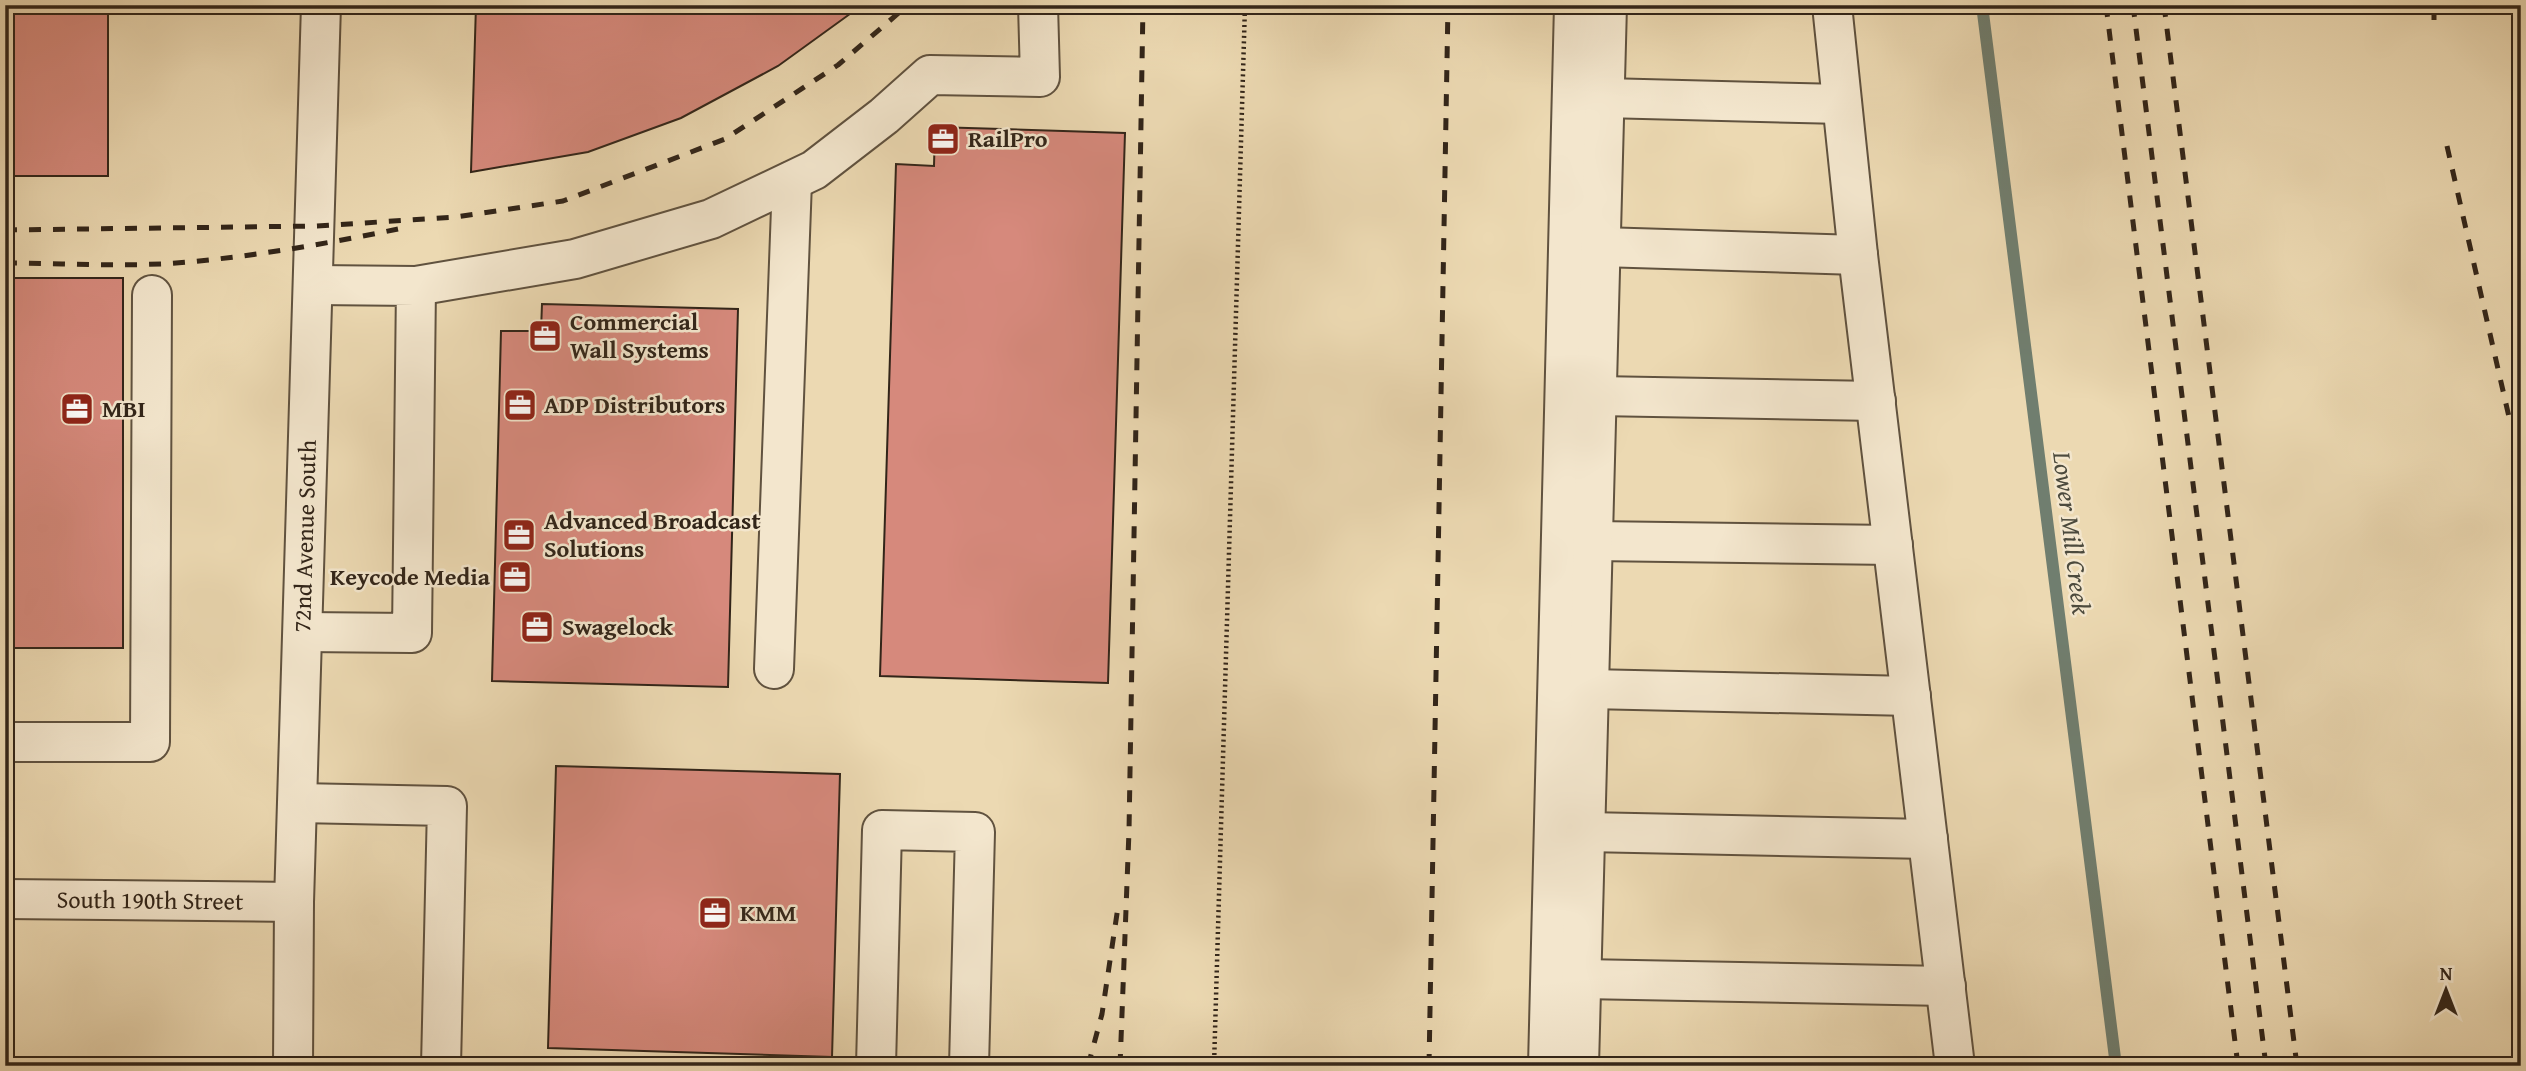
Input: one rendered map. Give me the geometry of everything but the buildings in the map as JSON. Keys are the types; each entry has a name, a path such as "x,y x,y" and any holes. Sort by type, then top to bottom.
{"street":[{"name":"72nd Avenue South","path":"293,1066 295,902 315,285 321,5"},
{"path":"315,285 416,286 575,259 711,219 814,170 874,124 930,75 1040,77 1038,5"},
{"path":"1523,1066 1548,5"},
{"path":"1548,1066 1574,5"},
{"path":"1579,1066 1607,5"},
{"path":"1832,5 1858,255 1955,1066"},
{"path":"1604,99 1842,104"},
{"path":"774,669 792,181"},
{"path":"1601,247 1858,255"},
{"path":"303,632 412,634 416,286"},
{"path":"5,742 150,742 152,295"},
{"path":"1597,396 1875,401"},
{"path":"1593,541 1893,545"},
{"path":"1589,690 1911,696"},
{"path":"298,803 447,806 441,1066"},
{"path":"876,1066 882,830 975,832 969,1066"},
{"path":"1586,832 1928,839"},
{"name":"South 190th Street","path":"5,899 295,902"},
{"path":"1582,979 1946,986"}],"path":[{"path":"1214,1066 1245,5"}],"waterway":[{"name":"Lower Mill Creek","path":"1982,5 2116,1066"}],"railway":[{"path":"5,230 317,226 456,217 563,201 725,139 838,65 908,5"},
{"path":"1120,1066 1129,831 1143,5"},
{"path":"1429,1066 1448,5"},
{"path":"2106,5 2238,1066"},
{"path":"2133,5 2266,1066"},
{"path":"2164,5 2297,1066"},
{"path":"2434,5 2434,20"},
{"path":"2447,146 2509,417 2521,436"},
{"path":"5,263 176,263 288,249 398,229"},
{"path":"1088,1066 1102,1014 1118,907"}],"place":[{"name":"RailPro","path":"943,139"},
{"name":"Commercial Wall Systems","path":"545,336"},
{"name":"ADP Distributors","path":"520,405"},
{"name":"MBI","path":"77,409"},
{"name":"Advanced Broadcast Solutions","path":"519,535"},
{"name":"Keycode Media","path":"515,577"},
{"name":"Swagelock","path":"537,627"},
{"name":"KMM","path":"715,913"}]}
